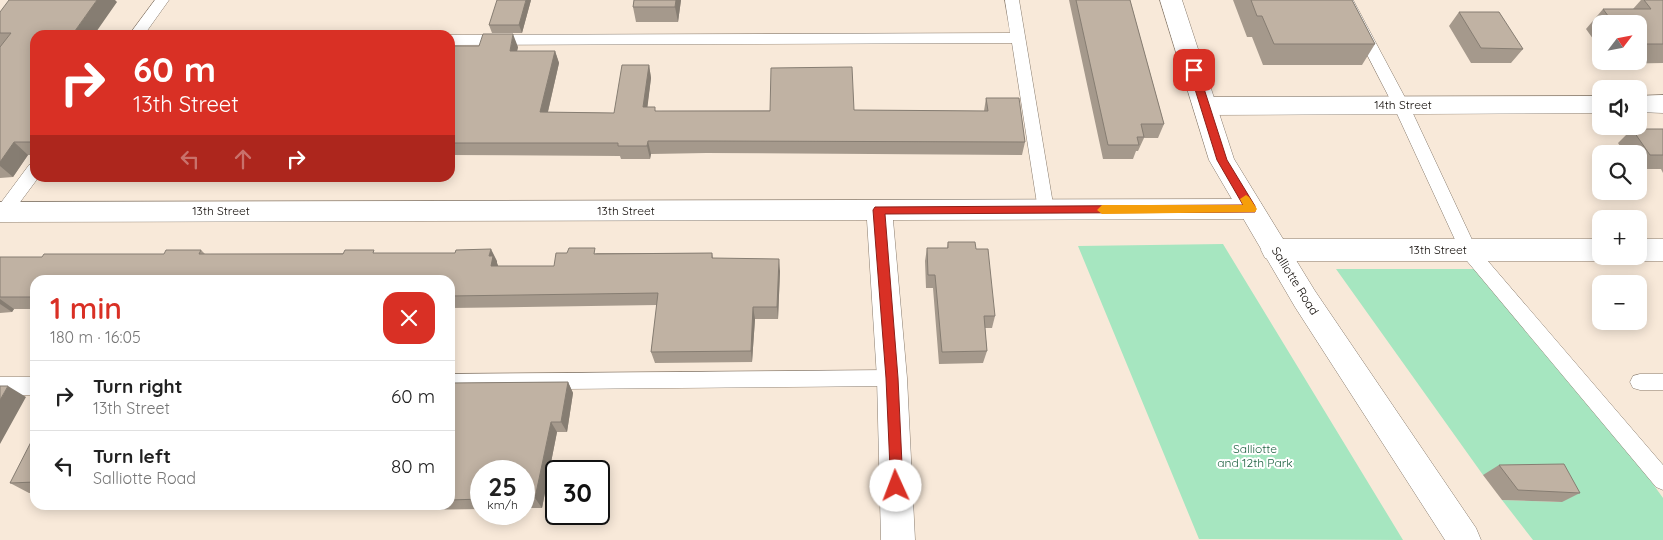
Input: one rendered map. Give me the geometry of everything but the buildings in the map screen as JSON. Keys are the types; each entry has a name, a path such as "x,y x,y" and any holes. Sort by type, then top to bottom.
{"street":[{"name":"Salliotte Road","path":"1171,0 1222,160 1305,299 1464,540"},
{"name":"14th Street","path":"1205,106 1592,104"},
{"path":"1647,104 1663,104"},
{"name":"13th Street","path":"2,212 1251,209"},
{"path":"879,210 892,378 898,540"},
{"name":"13th Street","path":"1275,250 1592,250"},
{"path":"1647,250 1663,250"}],"lane":[{"path":"140,30 162,0"},
{"path":"1012,0 1046,210"},
{"path":"1346,0 1401,105 1468,250 1663,480"},
{"path":"455,40 1018,38"},
{"path":"2,212 30,176"},
{"path":"455,382 892,378"},
{"path":"1640,382 1663,382"},
{"path":"0,386 30,386"}],"green space":[{"name":"Salliotte and 12th Park","path":"1223,244 1403,540 1199,539 1078,246"},
{"path":"1336,269 1476,269 1638,463 1663,498 1663,540 1533,540 1502,500 1562,502 1547,475 1483,475"}],"slow traffic":[{"path":"1102,210 1251,209 1246,199"}],"route":[{"path":"896,486 892,378 879,210 1251,209 1222,160 1194,70"}]}
